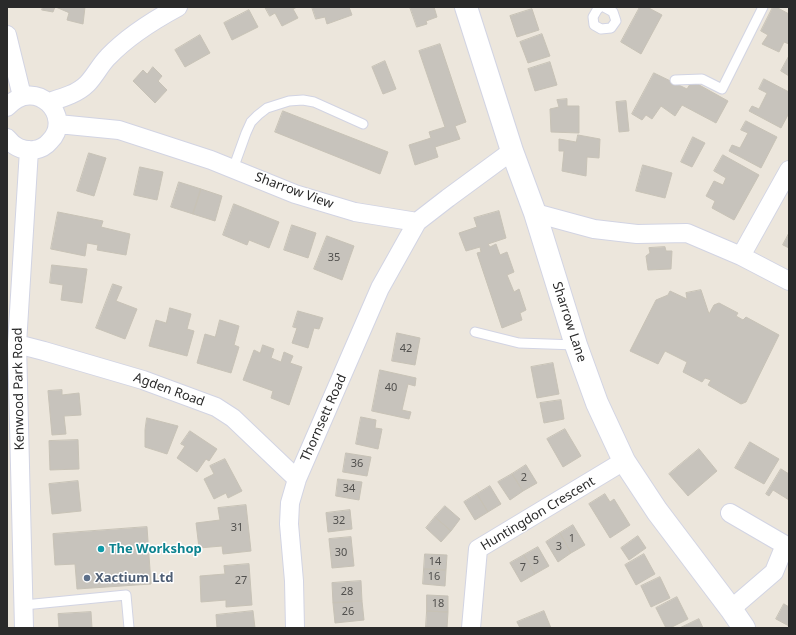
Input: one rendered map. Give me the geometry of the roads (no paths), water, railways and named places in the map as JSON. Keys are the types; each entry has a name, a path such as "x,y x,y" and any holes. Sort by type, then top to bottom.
{"street":[{"path":"49,102 76,92 86,85 108,58 126,41 155,19 178,7"},
{"name":"Sharrow Lane","path":"466,7 512,151 535,213 576,345 597,403 624,461 657,511 744,628"},
{"path":"7,34 22,96"},
{"path":"7,107 13,101 22,96 36,96 49,102 55,110 58,124 53,139 37,150 20,149 9,144"},
{"name":"Sharrow View","path":"58,124 119,130 210,160 295,194 355,212 417,222"},
{"name":"Kenwood Park Road","path":"24,628 17,344 29,150"},
{"path":"417,222 512,151"},
{"path":"741,256 789,170"},
{"path":"535,213 594,229 637,234 687,233 741,256 789,281"},
{"name":"Thornsett Road","path":"296,628 289,524 290,503 297,479 380,288 417,222"},
{"name":"Agden Road","path":"17,344 143,380 216,407 233,418 297,479"},
{"name":"Huntingdon Crescent","path":"472,628 478,549 624,461"},
{"path":"730,513 785,545 774,572 731,609"}],"lane":[{"path":"600,7 593,17 594,25 601,29 611,28 616,21 613,12 604,7"},
{"path":"675,80 702,79 722,89 763,7"},
{"path":"233,169 251,122 267,108 303,100 314,102 363,124"},
{"path":"475,332 519,343 576,345"},
{"path":"24,605 126,595 129,628"}],"place":[{"name":"The Workshop","path":"101,549"},
{"name":"Xactium Ltd","path":"87,578"}]}
